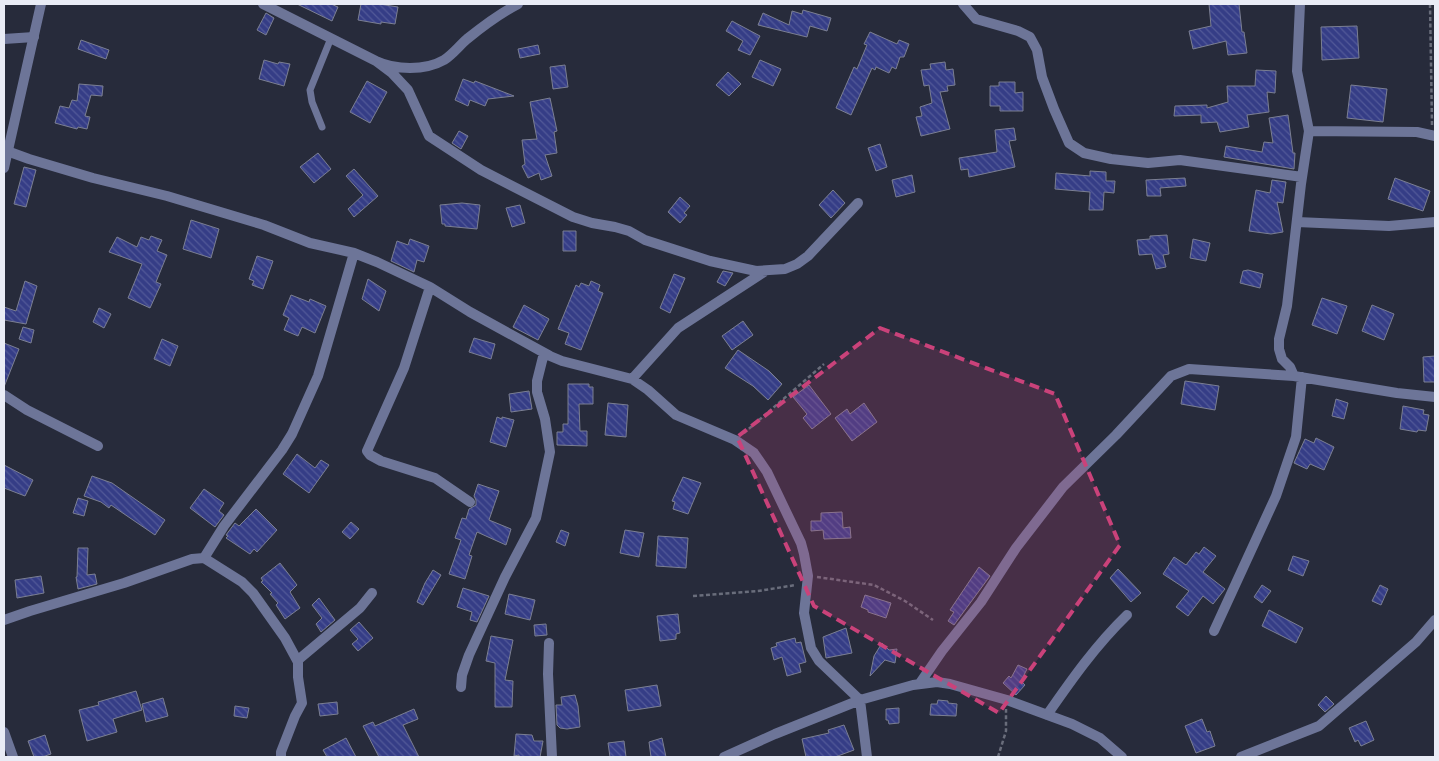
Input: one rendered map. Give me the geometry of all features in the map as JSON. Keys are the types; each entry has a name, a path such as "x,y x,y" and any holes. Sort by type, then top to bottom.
{"street":[{"path":"4,168 41,4"},
{"path":"264,4 387,66 405,68 443,61 493,18 518,4"},
{"path":"963,4 976,19 1018,31 1030,37 1037,50 1042,77 1069,143 1084,153 1111,159 1148,163 1180,160 1302,177"},
{"path":"1214,631 1276,496 1296,437 1298,377 1282,359 1279,339 1287,306 1309,131 1296,71 1300,4"},
{"path":"4,39 34,37"},
{"path":"376,61 392,72 408,90 429,136 481,170 573,217 592,223 615,226 645,240 710,261 749,270 764,271 784,269 797,264 808,256 858,203"},
{"path":"1309,131 1417,132 1433,136"},
{"path":"8,151 93,178 167,196 264,225 310,243 354,253 378,262 430,287 470,312 544,353 562,361 632,379 648,390 676,416 735,440 754,453 768,472 801,543 806,561 808,580 804,613 811,648 819,661 860,700 867,757"},
{"path":"1297,222 1390,226 1435,222"},
{"path":"204,558 224,526 292,434 318,376 354,253"},
{"path":"632,379 678,328 764,271"},
{"path":"430,287 404,368 367,451 370,455 381,461 435,478 470,502"},
{"path":"461,687 469,655 509,568 533,525 539,508 550,452 545,419 537,392 537,381 544,353"},
{"path":"920,683 942,651 981,602 1016,548 1063,487 1116,435 1171,376 1189,369 1298,377 1435,397"},
{"path":"4,396 27,410 98,446"},
{"path":"4,620 124,583 192,559 204,558 242,582 253,593 285,638 298,662 302,703 295,716 281,752 281,757"},
{"path":"298,662 302,655 360,608 372,593"},
{"path":"1047,715 1080,668 1108,633 1127,615"},
{"path":"1241,757 1319,726 1416,642 1435,620"},
{"path":"549,643 548,674 552,757"},
{"path":"724,757 860,700 920,683 944,682 1007,700 1072,724 1100,738 1122,757"},
{"path":"4,732 13,757"}],"lane":[{"path":"322,127 312,102 310,90 331,38"}],"path":[{"path":"1430,4 1433,136"},
{"path":"735,440 824,364"},
{"path":"693,596 758,591 808,580 874,585 905,601 933,620"},
{"path":"998,757 1006,731 1007,700"}],"highlighted area":[{"path":"880,328 1055,394 1120,545 999,713 814,606 737,437"}],"building":[{"path":"297,4 331,4 338,7 332,21"},
{"path":"361,4 398,7 395,24 381,22 381,24 358,20"},
{"path":"1209,4 1239,4 1242,32 1244,32 1247,53 1228,55 1226,41 1193,49 1189,31 1211,26"},
{"path":"803,10 831,18 827,31 810,26 807,37 758,25 763,13 789,25 792,11 802,14"},
{"path":"266,13 274,18 266,35 257,30"},
{"path":"732,21 760,36 750,55 738,50 743,41 726,31"},
{"path":"1357,26 1359,58 1322,60 1321,27"},
{"path":"870,32 897,44 899,40 909,44 904,57 900,57 896,69 892,67 889,73 876,67 875,70 872,68 851,115 836,108 854,67 857,69 867,45 864,44"},
{"path":"81,40 109,50 106,59 78,49"},
{"path":"538,45 540,54 520,58 518,49"},
{"path":"264,60 278,64 279,62 290,64 284,86 259,79"},
{"path":"760,60 781,69 773,86 752,77"},
{"path":"945,62 946,70 953,69 955,85 947,86 948,91 940,92 950,129 921,136 916,117 922,116 920,107 932,103 929,85 924,86 921,70 931,69 930,64"},
{"path":"565,65 568,87 553,89 550,67"},
{"path":"1256,70 1276,71 1275,93 1267,92 1269,112 1247,115 1249,127 1220,132 1217,122 1201,123 1201,115 1174,116 1175,106 1207,105 1207,108 1228,102 1227,86 1255,86"},
{"path":"728,72 741,84 729,96 716,85"},
{"path":"463,79 474,83 475,81 514,96 488,99 485,106 470,100 468,106 455,100"},
{"path":"367,81 387,92 370,123 350,112"},
{"path":"999,82 1015,82 1015,93 1023,92 1023,111 1000,111 1000,106 990,106 990,86 999,86"},
{"path":"79,84 103,86 102,96 91,95 85,116 90,117 87,129 78,127 77,129 55,123 60,106 69,108 72,100 77,101"},
{"path":"1351,85 1387,89 1383,122 1347,118"},
{"path":"550,98 557,131 554,132 557,153 545,155 552,176 541,180 539,173 528,178 522,166 525,164 522,140 537,139 530,102"},
{"path":"1288,115 1293,153 1295,153 1294,169 1224,157 1226,146 1262,152 1264,142 1273,143 1269,118"},
{"path":"1014,128 1016,140 1009,141 1015,167 969,177 968,169 961,170 959,158 997,152 995,130"},
{"path":"459,131 468,136 461,149 452,143"},
{"path":"880,144 887,167 876,171 868,148"},
{"path":"318,153 331,169 314,183 300,167"},
{"path":"24,167 36,170 26,207 14,204"},
{"path":"354,169 378,196 354,217 348,209 363,195 346,176"},
{"path":"1090,171 1106,172 1106,181 1115,181 1114,193 1104,192 1103,210 1089,210 1090,192 1055,189 1056,173 1090,176"},
{"path":"912,175 915,192 896,197 892,180"},
{"path":"1185,178 1186,186 1160,188 1161,196 1147,196 1146,180"},
{"path":"1395,178 1430,191 1423,211 1388,199"},
{"path":"1272,180 1286,182 1283,203 1277,202 1283,232 1271,234 1249,231 1256,190 1270,193"},
{"path":"833,190 845,203 831,218 819,205"},
{"path":"680,197 690,206 684,213 687,215 680,223 668,212"},
{"path":"462,203 480,205 477,229 445,226 445,224 442,224 440,205"},
{"path":"520,205 525,223 512,227 506,208"},
{"path":"191,220 219,229 211,258 183,249"},
{"path":"563,231 576,231 576,251 563,251"},
{"path":"1167,235 1169,254 1163,255 1166,267 1156,269 1152,254 1139,255 1137,240 1150,239 1150,236"},
{"path":"151,236 162,240 157,251 167,255 156,282 161,284 150,308 128,298 142,264 109,252 117,237 137,247 141,237 149,240"},
{"path":"410,239 429,246 424,262 417,260 414,272 391,261 397,241 408,245"},
{"path":"1193,239 1210,243 1206,261 1190,258"},
{"path":"257,256 273,261 263,289 252,285 254,281 249,279"},
{"path":"1248,270 1263,274 1260,288 1240,283 1243,271"},
{"path":"723,271 733,273 725,286 717,282"},
{"path":"674,274 685,278 670,313 660,308"},
{"path":"368,279 386,291 379,311 362,299"},
{"path":"25,281 37,286 26,324 4,320 4,307 16,311"},
{"path":"591,281 600,285 598,291 603,293 581,350 565,344 569,333 558,329 576,285 579,287 581,283 589,286"},
{"path":"291,295 309,302 310,299 326,306 315,333 302,327 298,336 284,330 289,318 283,315"},
{"path":"1322,298 1347,306 1337,334 1312,325"},
{"path":"524,305 549,319 538,340 513,327"},
{"path":"1372,305 1394,314 1384,340 1362,331"},
{"path":"99,308 111,314 104,328 93,322"},
{"path":"743,321 753,335 732,350 722,336"},
{"path":"23,327 34,330 31,343 19,339"},
{"path":"474,338 495,344 491,359 469,352"},
{"path":"162,339 178,346 170,366 154,359"},
{"path":"4,343 19,349 4,387"},
{"path":"738,350 769,371 782,384 768,400 753,386 725,368"},
{"path":"1435,356 1435,382 1424,382 1423,357"},
{"path":"1185,381 1219,386 1215,410 1181,404"},
{"path":"568,384 589,384 589,387 593,387 593,404 579,404 580,431 587,431 587,446 557,445 557,432 563,432 563,424 568,424"},
{"path":"809,385 831,414 812,429 803,418 807,414 793,397"},
{"path":"529,391 532,409 511,412 509,394"},
{"path":"1336,399 1348,403 1344,419 1332,416"},
{"path":"608,403 628,405 626,437 605,435"},
{"path":"864,403 877,422 852,441 835,418 847,409 850,414"},
{"path":"1403,406 1424,410 1423,414 1429,415 1426,431 1418,430 1417,432 1400,429"},
{"path":"497,417 514,420 506,447 490,442"},
{"path":"1316,438 1334,447 1324,470 1310,464 1307,469 1294,463 1305,439 1314,443"},
{"path":"297,454 315,468 321,460 329,465 309,493 283,474"},
{"path":"4,465 33,480 25,496 4,488"},
{"path":"92,476 112,483 165,520 155,535 111,505 109,508 101,502 84,496"},
{"path":"683,477 701,483 688,514 673,509 675,502 672,501"},
{"path":"478,484 499,491 489,520 511,529 506,545 477,532 469,555 472,556 465,579 449,574 461,540 455,538 462,518 466,519 469,509 476,505 474,496"},
{"path":"204,489 224,503 219,511 224,515 215,527 190,508"},
{"path":"78,498 88,501 84,516 73,513"},
{"path":"256,509 277,530 257,552 254,549 250,554 226,538 228,536 226,535 235,523 239,526"},
{"path":"842,512 843,528 850,527 851,538 824,539 823,530 811,531 811,521 821,521 821,513"},
{"path":"351,522 359,529 350,539 342,532"},
{"path":"561,530 569,533 565,546 556,542"},
{"path":"625,530 644,533 639,557 620,553"},
{"path":"658,536 688,538 686,568 656,566"},
{"path":"1204,547 1216,556 1203,572 1225,589 1213,604 1203,596 1188,616 1176,607 1189,591 1163,574 1174,557 1186,565 1196,552 1199,554"},
{"path":"78,548 88,548 87,575 95,574 97,584 78,589 76,577"},
{"path":"1293,556 1309,561 1303,576 1288,570"},
{"path":"280,563 297,585 290,592 300,608 285,619 276,605 278,603 270,594 272,593 261,582 263,581 261,578"},
{"path":"979,567 990,576 954,625 948,621 954,612 950,610"},
{"path":"1118,569 1141,593 1131,602 1110,578"},
{"path":"433,570 441,575 423,605 417,602"},
{"path":"41,576 44,593 17,598 15,580"},
{"path":"1262,585 1271,591 1262,603 1254,597"},
{"path":"1380,585 1388,589 1381,605 1372,601"},
{"path":"463,588 489,596 477,622 470,620 472,612 457,607"},
{"path":"509,594 535,600 530,620 505,614"},
{"path":"865,595 891,603 886,618 868,612 868,610 861,607"},
{"path":"319,598 335,620 321,632 316,624 322,618 312,605"},
{"path":"1269,610 1303,628 1296,643 1262,626"},
{"path":"678,614 680,633 676,634 676,639 660,641 657,616"},
{"path":"359,622 373,638 358,651 352,644 358,639 350,630"},
{"path":"546,624 547,635 535,636 534,625"},
{"path":"846,628 852,653 826,658 823,637"},
{"path":"491,636 513,640 505,680 513,681 512,707 495,707 495,663 486,661"},
{"path":"795,638 796,643 801,642 806,662 799,664 801,672 787,676 782,657 774,660 771,648 777,646 776,643"},
{"path":"882,643 889,650 897,649 895,663 885,660 870,676 874,656"},
{"path":"1018,665 1027,669 1021,681 1025,685 1016,695 1003,683 1009,676 1011,678"},
{"path":"657,685 661,706 628,711 625,690"},
{"path":"136,691 142,710 113,719 117,732 87,741 79,710 99,705 98,702"},
{"path":"575,695 580,727 560,728 557,725 556,705 562,705 561,697"},
{"path":"1326,696 1334,704 1325,712 1318,705"},
{"path":"163,698 168,716 146,722 142,704"},
{"path":"938,700 957,704 956,716 930,715 931,704 937,704"},
{"path":"337,702 338,714 320,716 318,704"},
{"path":"235,706 249,708 247,718 234,716"},
{"path":"899,708 899,723 889,724 888,720 886,720 886,709"},
{"path":"414,709 418,719 403,725 419,757 379,757 363,726 373,722 375,726"},
{"path":"1202,719 1207,732 1210,731 1215,746 1196,753 1185,726"},
{"path":"1366,721 1374,740 1361,746 1358,740 1355,742 1349,728"},
{"path":"844,725 854,750 835,757 806,757 802,739 829,733 828,730"},
{"path":"516,734 532,735 534,741 543,741 540,757 514,756"},
{"path":"45,735 51,754 34,757 28,741"},
{"path":"346,738 356,757 327,757 323,750"},
{"path":"662,738 666,757 651,757 649,742"},
{"path":"624,741 626,757 610,757 608,743"}]}
